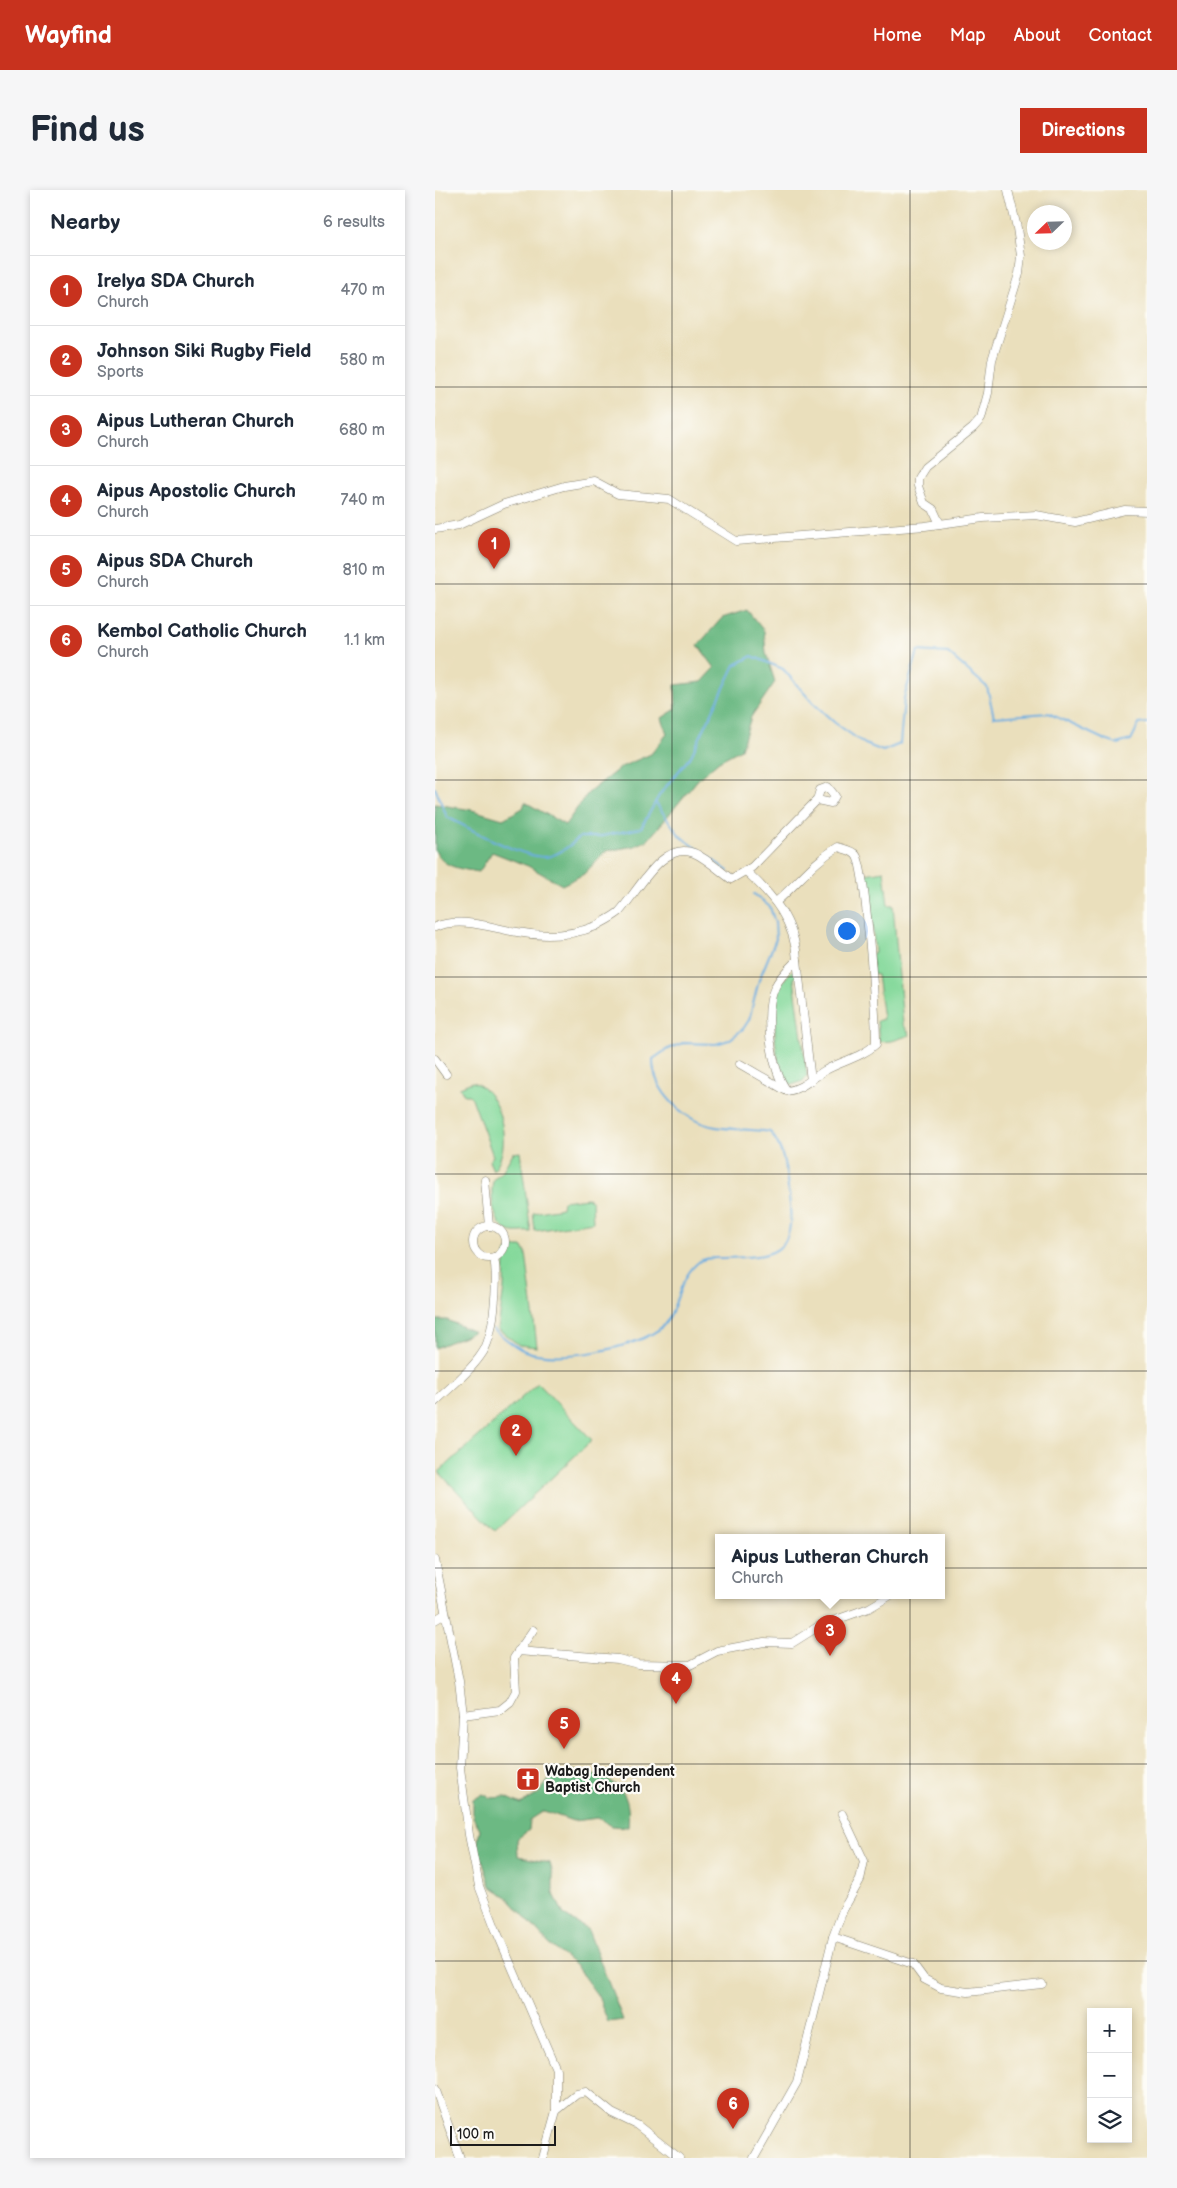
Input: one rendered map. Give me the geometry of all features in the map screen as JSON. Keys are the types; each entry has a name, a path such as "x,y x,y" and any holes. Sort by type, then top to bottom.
{"street":[{"path":"940,524 933,509 924,503 918,486 918,478 925,467 973,428 981,419 988,393 992,360 1019,274 1021,256 1008,190"},
{"path":"435,529 459,525 513,501 564,486 594,481 618,494 669,499 736,541 940,524 983,518 1036,516 1075,522 1125,510 1144,509 1147,511"},
{"path":"435,927 461,922 546,935 569,933 596,926 617,914 670,852 682,850 695,853 731,879 758,861 817,800"},
{"path":"740,1064 787,1091 797,1090 824,1072 867,1052 876,1044 871,969 861,875 856,855 849,850 839,847 833,850 817,860 776,902"},
{"path":"746,870 776,902 786,917 796,944 811,1081"},
{"path":"787,1091 781,1082 775,1062 769,1006 775,986 797,960"},
{"path":"435,1059 446,1074"},
{"path":"485,1180 489,1226"},
{"path":"489,1226 499,1228 505,1242 502,1251 494,1257 483,1256 475,1249 474,1244 476,1234 489,1226"},
{"path":"435,1402 483,1354 494,1315 497,1273 494,1257"},
{"path":"435,1560 459,1681 463,1715 460,1768 469,1835 479,1886 555,2069 556,2111 543,2158"},
{"path":"519,1651 618,1659 638,1664 690,1665 717,1651 764,1642 792,1643 819,1626 869,1608 884,1599"},
{"path":"435,1620 445,1614"},
{"path":"463,1715 500,1710 510,1702 516,1691 514,1658 533,1630"},
{"path":"754,2158 797,2082 833,1937 843,1910 860,1880 864,1860 842,1814"},
{"path":"833,1937 913,1964 924,1980 941,1988 968,1992 1043,1984"},
{"path":"435,2088 460,2158"},
{"path":"556,2111 577,2094 586,2092 612,2113 637,2125 679,2158"}],"green space":[{"path":"747,610 764,631 766,653 775,682 751,717 741,749 719,761 700,777 648,840 635,846 606,851 584,874 562,885 528,866 492,852 479,872 453,867 442,861 435,850 435,804 472,810 503,819 523,808 525,802 565,825 588,793 621,767 651,754 667,734 662,718 676,709 675,685 702,682 715,668 698,645 722,618"},
{"path":"884,871 888,905 893,905 903,1024 910,1035 892,1041 879,1042 877,1021 883,1019 877,975 873,974 872,954 875,953 869,890 865,890 865,874"},
{"path":"797,967 798,976 794,978 807,1076 803,1081 792,1085 785,1078 780,1067 775,1038 775,1022 778,994 781,985"},
{"path":"472,1082 482,1087 490,1096 497,1108 501,1121 503,1149 499,1161 493,1170 489,1161 493,1156 472,1098 469,1095 464,1095 460,1087"},
{"path":"520,1152 531,1232 513,1232 502,1227 493,1207 492,1191 494,1178 502,1172 513,1153"},
{"path":"588,1198 592,1201 593,1222 535,1231 533,1213 562,1208 563,1201"},
{"path":"523,1247 526,1253 537,1347 519,1345 498,1329 504,1288 505,1255 508,1250"},
{"path":"435,1320 447,1320 474,1332 435,1348"},
{"path":"538,1383 592,1440 495,1531 439,1472"},
{"path":"572,1770 611,1782 622,1791 627,1804 628,1827 612,1826 598,1818 573,1821 544,1811 530,1820 529,1830 517,1839 518,1856 550,1863 553,1875 553,1892 564,1915 588,1930 623,2020 608,2022 598,1996 576,1966 549,1944 507,1897 491,1886 477,1846 480,1829 473,1817 473,1800 483,1794 491,1798 506,1797 521,1804 538,1794 549,1780"}],"waterway":[{"path":"435,788 447,817 508,847 533,855 544,857 553,855 568,847 580,837 597,837 641,828 660,794 691,756 735,665 752,656 783,669 812,702 835,723 865,744 883,751 900,744 904,698 918,651 948,653 987,687 994,717 1048,713 1117,744 1131,740 1139,724 1147,723"},
{"path":"655,802 680,836 728,871"},
{"path":"493,1329 521,1349 539,1354 576,1354 597,1352 617,1347 636,1341 663,1326 672,1312 687,1276 700,1261 708,1258 740,1258 768,1254 778,1249 785,1242 791,1216 786,1171 779,1146 770,1132 716,1127 693,1119 665,1094 658,1083 654,1071 653,1059 666,1050 683,1043 716,1044 729,1040 743,1029 749,1020 759,980 776,939 775,923 770,907 754,894"}],"place":[{"name":"Irelya SDA Church","path":"494,569"},
{"name":"Johnson Siki Rugby Field","path":"516,1456"},
{"name":"Aipus Lutheran Church","path":"830,1656"},
{"name":"Aipus Apostolic Church","path":"676,1704"},
{"name":"Aipus SDA Church","path":"564,1749"},
{"name":"Wabag Independent Baptist Church","path":"528,1779"},
{"name":"Kembol Catholic Church","path":"733,2129"}]}
